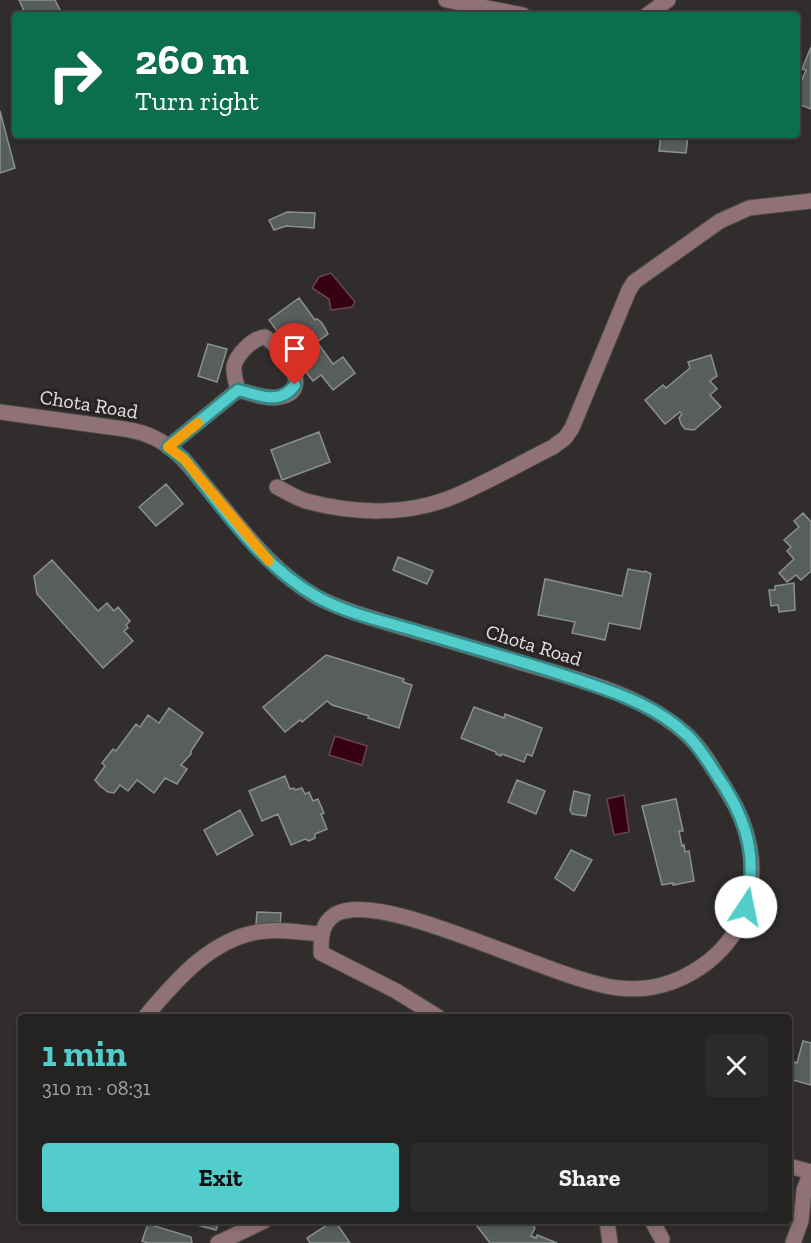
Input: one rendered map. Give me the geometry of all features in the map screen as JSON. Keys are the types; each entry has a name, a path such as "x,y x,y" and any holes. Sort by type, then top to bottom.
{"street":[{"path":"446,0 508,12"},
{"path":"650,12 668,0"},
{"path":"277,487 304,500 334,507 382,512 404,510 454,497 553,447 565,438 572,428 634,282 730,216 749,208 811,201"},
{"path":"259,338 265,338 282,352 296,377 295,385 289,394 281,397 272,398 238,390 234,376 237,358 259,338"},
{"path":"168,447 238,390"},
{"name":"Chota Road","path":"0,412 129,430 148,435 184,459 262,555 297,585 319,598 354,613 567,676 634,699 655,711 687,735 701,751 731,798 747,835 752,878 740,923 719,952 704,965 675,982 659,987 622,988 590,983 438,927 367,908 347,910 333,915 325,923 321,934"},
{"path":"148,1014 210,951 235,939 265,931 321,934 321,953 396,991 433,1014"},
{"path":"792,1167 811,1172 804,1190 801,1221 793,1243"},
{"path":"792,1200 804,1190"},
{"path":"218,1243 258,1224"},
{"path":"607,1224 610,1243"},
{"path":"654,1224 662,1239"}],"shaded area":[{"path":"331,273 355,302 352,307 331,310 329,299 312,288 319,277"},
{"path":"335,736 367,746 362,765 329,755"},
{"path":"624,795 629,832 614,835 607,799"}],"building":[{"path":"19,0 55,0 60,10 56,12 25,12"},
{"path":"811,47 811,109 800,105 800,84 806,70 802,69"},
{"path":"0,111 15,168 0,173"},
{"path":"661,138 688,138 686,153 659,151"},
{"path":"287,212 315,213 314,228 286,226 274,230 269,220"},
{"path":"299,298 315,320 321,322 325,328 328,334 317,342 333,364 343,357 355,373 333,390 321,375 313,381 283,343 285,342 269,320"},
{"path":"208,344 227,349 217,382 198,376"},
{"path":"711,355 717,376 710,381 717,389 710,395 721,407 694,430 685,429 681,424 679,418 682,414 680,412 665,424 645,400 663,385 666,388 690,368 688,362"},
{"path":"319,432 330,462 282,480 271,450"},
{"path":"166,484 183,504 156,526 139,507"},
{"path":"803,513 811,522 811,571 801,580 796,575 787,582 779,573 794,559 787,551 791,547 784,540 799,527 794,521"},
{"path":"398,557 433,571 427,584 393,570"},
{"path":"52,560 98,611 107,603 114,611 118,607 130,621 126,625 128,628 124,631 133,641 103,668 37,594 34,576"},
{"path":"628,569 651,574 640,629 609,623 605,640 572,633 575,622 538,615 545,579 622,596"},
{"path":"794,583 795,610 779,612 778,605 771,606 769,590 775,590 775,586"},
{"path":"326,655 404,679 403,682 412,685 399,728 332,705 327,701 302,722 300,720 285,732 263,707"},
{"path":"474,707 504,718 505,714 542,728 532,756 527,754 524,762 502,754 501,756 461,738"},
{"path":"169,708 203,733 191,754 181,765 187,769 177,784 165,778 154,793 137,780 128,791 120,785 114,793 108,792 100,786 95,780 105,766 102,763 113,749 116,751 136,724 140,727 148,715 159,723"},
{"path":"285,776 290,789 302,788 305,794 309,792 313,801 318,799 324,813 321,814 327,829 315,834 315,838 309,841 305,839 291,845 278,814 262,821 249,791"},
{"path":"517,780 545,791 536,814 508,802"},
{"path":"574,791 590,795 586,816 572,814 570,810"},
{"path":"676,799 683,831 679,831 682,846 684,845 685,852 689,851 694,881 662,885 642,806"},
{"path":"240,810 253,835 217,855 204,830"},
{"path":"571,850 592,860 574,891 555,878"},
{"path":"257,912 281,913 280,926 256,924"},
{"path":"803,1041 811,1043 811,1085 792,1080 792,1061 797,1063"},
{"path":"148,1224 191,1237 192,1243 142,1241"},
{"path":"193,1224 218,1224 216,1230"},
{"path":"328,1224 337,1224 350,1243 310,1243 307,1238"},
{"path":"475,1224 532,1224 535,1228 531,1236 536,1238 537,1235 557,1243 490,1243"}],"slow traffic":[{"path":"198,423 168,447 184,459 269,561"}],"route":[{"path":"295,385 289,394 272,398 238,390 168,447 184,459 262,555 297,585 319,598 354,613 567,676 634,699 655,711 687,735 701,751 731,798 747,835 752,878 746,907"}]}
